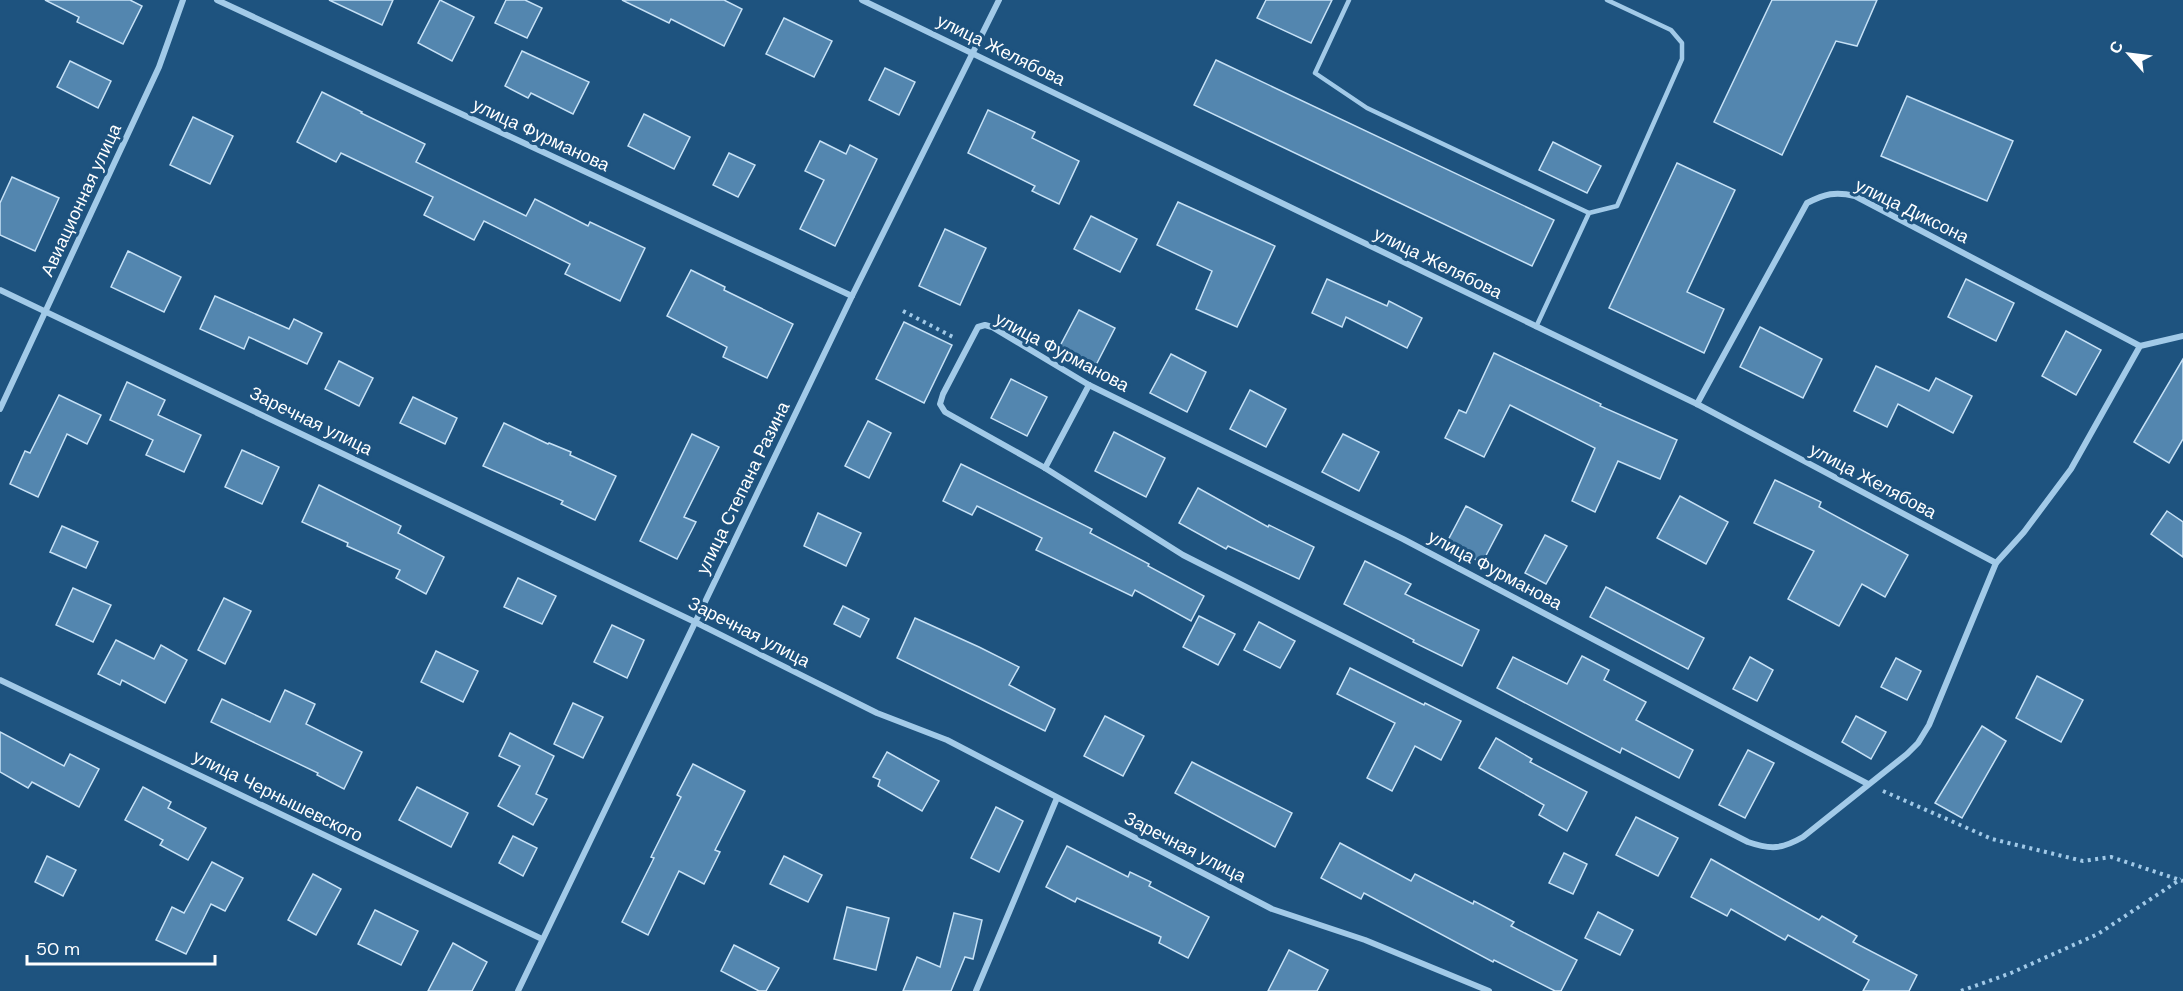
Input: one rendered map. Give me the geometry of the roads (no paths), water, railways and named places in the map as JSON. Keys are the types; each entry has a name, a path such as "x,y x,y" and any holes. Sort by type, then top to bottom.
{"street":[{"name":"Авиационная улица","path":"0,409 159,67 183,0"},
{"name":"улица Фурманова","path":"217,0 852,296"},
{"name":"улица Желябова","path":"862,0 1697,404 1996,563"},
{"name":"улица Степана Разина","path":"518,991 852,296 999,0"},
{"name":"улица Диксона","path":"1697,404 1806,203 1823,195 1840,192 1855,196 2140,346"},
{"name":"Заречная улица","path":"0,290 695,622 877,713 947,740 1272,909 1365,940 1489,991"},
{"name":"улица Фурманова","path":"1868,784 1403,538 1089,385 992,327 985,325 978,327 943,394 940,404 945,412 1045,468 1183,555 1748,842 1765,848 1787,846 1803,837 1907,754 1918,743 1929,725 1996,563"},
{"path":"1996,563 2024,532 2071,469 2140,346 2183,336"},
{"path":"1045,468 1089,385"},
{"name":"улица Чернышевского","path":"0,680 542,939"},
{"path":"976,991 1057,798"}],"lane":[{"path":"1349,0 1315,74 1367,108 1589,213 1617,206 1682,59 1682,43 1671,30 1607,0"},
{"path":"1536,327 1589,213"}]}
